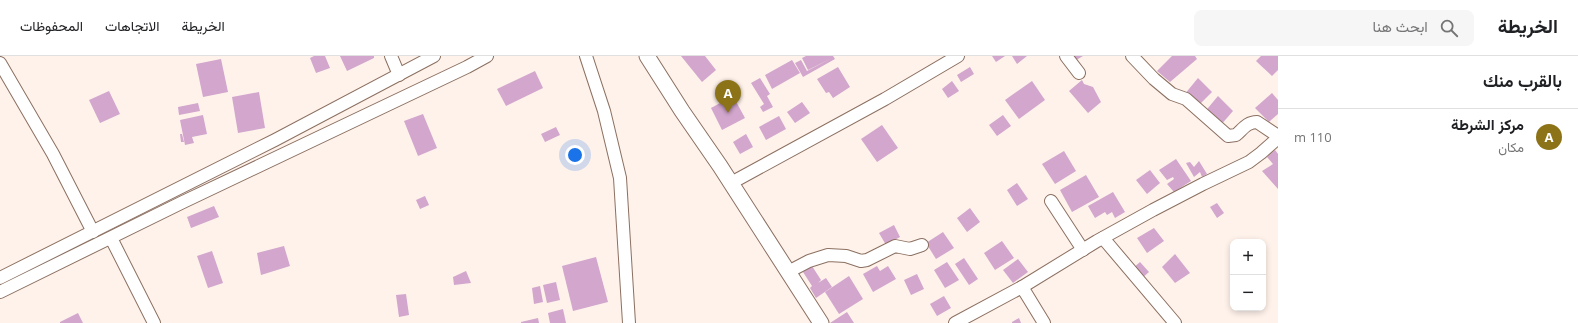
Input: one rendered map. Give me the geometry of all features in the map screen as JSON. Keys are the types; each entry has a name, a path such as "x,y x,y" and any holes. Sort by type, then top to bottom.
{"main road":[{"path":"647,56 821,323"},
{"path":"658,56 720,166"}],"street":[{"path":"391,56 399,75"},
{"path":"0,278 247,154 434,56"},
{"path":"0,292 486,56"},
{"path":"586,56 604,111 620,178 629,323"},
{"path":"731,183 885,99 958,56"},
{"path":"1066,56 1079,73"},
{"path":"955,323 1022,287 1103,238 1204,184 1249,162 1262,153 1278,137 1255,122 1246,125 1236,135 1228,136 1186,99 1172,94 1154,79 1132,56"},
{"path":"0,63 54,154 93,232"},
{"path":"247,154 255,168"},
{"path":"1051,201 1083,250"},
{"path":"111,238 154,323"},
{"path":"1103,238 1175,323"},
{"path":"788,272 809,261 828,255 846,256 862,261 895,246 910,249 922,245"},
{"path":"1022,287 1044,323"}],"building":[{"path":"314,56 325,56 330,68 316,73 310,58"},
{"path":"340,56 374,56 374,58 347,71"},
{"path":"681,56 705,56 716,70 702,82"},
{"path":"806,56 833,56 835,59 803,77 795,63 801,60 807,71 832,58 808,70 802,58"},
{"path":"992,56 1005,56 996,62"},
{"path":"1012,56 1027,56 1017,64"},
{"path":"1073,56 1083,56 1073,62"},
{"path":"1172,56 1195,56 1197,59 1170,82 1157,71"},
{"path":"1261,56 1278,56 1278,70 1272,76 1256,61"},
{"path":"221,59 228,92 203,97 196,64"},
{"path":"792,60 800,73 772,89 765,75"},
{"path":"838,67 850,87 833,98 829,92 826,93 817,79"},
{"path":"970,67 974,74 961,82 957,75"},
{"path":"535,71 543,88 506,106 497,89"},
{"path":"760,78 770,94 767,96 773,107 763,112 760,107 764,104 751,83"},
{"path":"1198,78 1212,92 1197,107 1184,95"},
{"path":"1082,80 1084,84 1093,87 1101,102 1088,113 1069,91"},
{"path":"952,81 959,91 948,98 942,89"},
{"path":"1032,81 1045,100 1019,119 1005,100"},
{"path":"109,91 120,114 100,123 89,100"},
{"path":"259,92 265,128 238,133 232,97"},
{"path":"1272,93 1278,100 1278,114 1269,122 1255,108"},
{"path":"733,96 745,118 722,130 711,108"},
{"path":"1218,96 1233,111 1220,126 1203,114"},
{"path":"802,102 810,113 795,123 787,112"},
{"path":"198,103 200,111 179,115 178,107"},
{"path":"423,114 437,148 418,156 404,121"},
{"path":"203,115 207,134 192,137 194,143 185,145 180,120"},
{"path":"1003,115 1011,126 997,136 989,125"},
{"path":"779,116 786,129 766,140 759,127"},
{"path":"882,125 898,148 877,162 861,139"},
{"path":"556,127 560,135 545,142 541,134"},
{"path":"180,134 182,134 184,142 181,142"},
{"path":"746,134 753,147 740,154 733,142"},
{"path":"1275,150 1278,154 1278,189 1262,171 1273,164 1267,157"},
{"path":"1064,151 1076,171 1055,184 1042,164"},
{"path":"1176,159 1191,181 1174,192 1167,184 1174,179 1173,177 1167,180 1159,170"},
{"path":"1199,161 1207,174 1202,177 1200,172 1194,177 1186,163 1190,162 1194,167"},
{"path":"1150,170 1160,183 1147,194 1136,180"},
{"path":"1086,175 1099,197 1072,212 1060,190"},
{"path":"1017,183 1028,199 1017,206 1007,190"},
{"path":"1113,192 1125,212 1115,218 1112,212 1107,215 1105,212 1095,218 1088,206"},
{"path":"425,196 429,205 420,209 416,200"},
{"path":"1217,203 1224,213 1217,218 1210,207"},
{"path":"214,206 219,217 191,228 187,217"},
{"path":"970,208 980,222 967,232 957,218"},
{"path":"894,225 900,237 886,245 879,233"},
{"path":"1154,228 1164,241 1147,253 1137,238"},
{"path":"943,232 954,248 936,259 926,243"},
{"path":"1002,241 1014,258 995,270 984,253"},
{"path":"284,246 290,266 261,275 257,253"},
{"path":"212,251 223,283 208,288 197,256"},
{"path":"1175,254 1190,273 1175,283 1162,267"},
{"path":"596,257 608,302 573,311 562,266"},
{"path":"964,258 978,279 969,285 955,264"},
{"path":"1018,259 1028,272 1013,283 1003,270"},
{"path":"947,262 959,280 945,288 934,270"},
{"path":"1140,262 1149,272 1141,279 1132,269"},
{"path":"812,266 821,280 818,283 826,278 832,287 816,298 810,288 812,286 803,272"},
{"path":"877,266 880,271 888,266 896,279 873,292 863,274"},
{"path":"466,271 471,283 454,285 453,277"},
{"path":"917,274 924,289 911,295 904,280"},
{"path":"849,276 863,299 839,314 825,292"},
{"path":"556,282 560,300 547,303 543,285"},
{"path":"540,286 543,302 534,304 532,288"},
{"path":"406,294 409,315 399,317 396,295"},
{"path":"944,296 951,308 937,316 930,304"},
{"path":"563,309 566,323 550,323 548,313"},
{"path":"847,312 854,323 830,323"},
{"path":"78,313 83,323 60,323 60,322"},
{"path":"538,318 539,323 521,323 521,322"},
{"path":"1019,318 1021,323 1012,323 1012,322"}],"place":[{"name":"مركز الشرطة","path":"728,113"}]}
